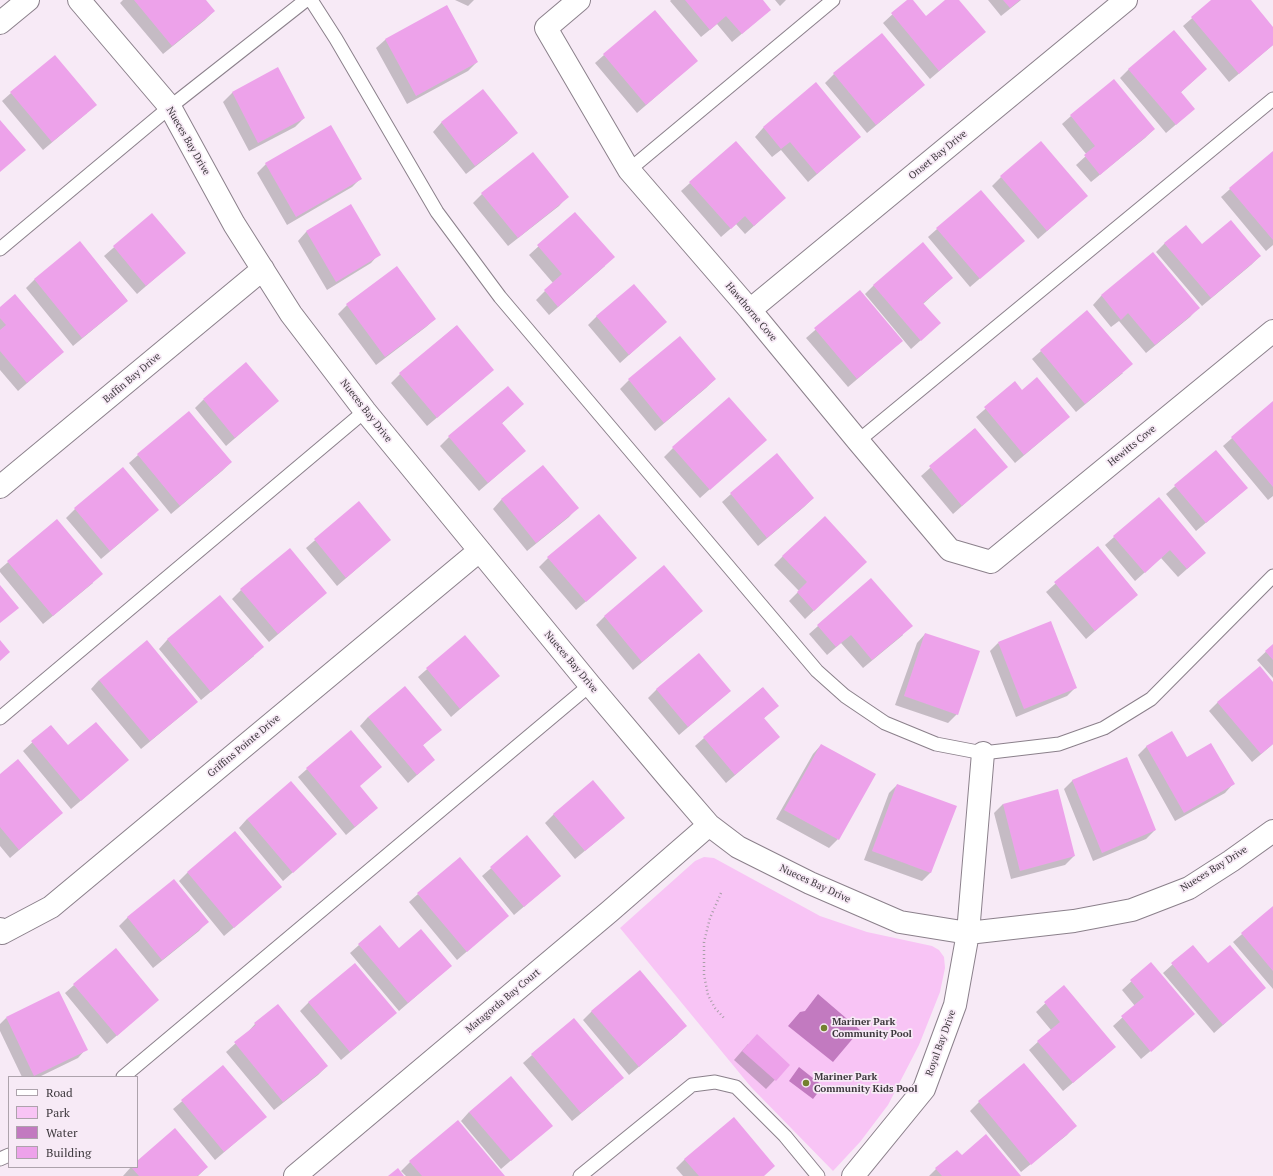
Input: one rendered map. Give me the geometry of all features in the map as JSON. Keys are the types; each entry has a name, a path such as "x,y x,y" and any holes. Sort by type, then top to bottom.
{"street":[{"path":"0,23 28,0"},
{"name":"Nueces Bay Drive","path":"79,0 170,107 234,224 291,314 365,411 590,686 710,825 738,847 810,883 900,922 968,933 1074,921 1132,910 1189,888 1231,861 1273,830"},
{"name":"Hawthorne Cove","path":"579,0 546,28 629,170 750,310 858,442 950,550 991,562"},
{"name":"Onset Bay Drive","path":"750,310 1126,0"},
{"name":"Baffin Bay Drive","path":"0,487 263,269"},
{"name":"Hewitts Cove","path":"991,562 1273,331"},
{"name":"Griffins Pointe Drive","path":"1,931 52,907 479,551"},
{"name":"Royal Bay Drive","path":"853,1176 924,1090 955,1005 968,933 983,754"},
{"name":"Matagorda Bay Court","path":"295,1176 609,912 710,825"}],"lane":[{"path":"0,249 170,107 306,0"},
{"path":"311,0 336,39 437,212 500,297 817,671 845,696 885,723 936,744 983,754 1059,744 1104,728 1150,699 1273,576"},
{"path":"629,170 833,0"},
{"path":"858,442 1273,99"},
{"path":"0,718 365,411"},
{"path":"124,1076 590,686"},
{"path":"580,1176 692,1085 715,1082 736,1087 784,1136 818,1176"}],"path":[{"path":"721,893 710,918 704,942 704,975 708,995 715,1008 724,1018"}],"green space":[{"path":"704,857 714,858 820,916 867,932 932,946 939,950 944,957 945,968 940,992 919,1045 888,1105 860,1142 833,1171 751,1087 620,928 695,861"}],"water":[{"name":"Mariner Park Community Pool","path":"818,994 860,1030 833,1062 788,1026 800,1012 805,1011"},
{"name":"Mariner Park Community Kids Pool","path":"799,1067 823,1086 813,1099 789,1081"}],"building":[{"path":"134,0 206,0 215,11 172,46"},
{"path":"685,0 763,0 771,10 742,34 726,16 710,30"},
{"path":"907,0 913,0 926,16 945,0 959,0 986,32 939,71 891,13"},
{"path":"1003,0 1020,0 1010,8"},
{"path":"1211,0 1251,0 1273,27 1273,45 1239,74 1191,17"},
{"path":"447,5 478,62 416,96 385,39"},
{"path":"655,10 698,61 646,105 603,54"},
{"path":"1174,30 1207,69 1181,92 1195,109 1176,125 1128,69"},
{"path":"882,33 925,85 876,125 833,73"},
{"path":"55,55 97,105 52,142 10,92"},
{"path":"278,67 305,118 258,143 232,92"},
{"path":"1114,79 1155,129 1100,175 1084,155 1095,146 1070,115"},
{"path":"816,82 861,137 817,174 790,142 781,149 763,127"},
{"path":"483,89 518,133 475,166 441,122"},
{"path":"0,120 26,150 0,172"},
{"path":"331,125 362,179 296,217 265,163"},
{"path":"736,141 786,198 754,226 745,216 731,229 689,182"},
{"path":"1041,141 1088,196 1047,231 1000,176"},
{"path":"1273,151 1273,240 1229,188"},
{"path":"533,152 569,197 518,238 481,193"},
{"path":"981,190 1025,241 980,279 936,228"},
{"path":"351,204 381,255 336,282 306,231"},
{"path":"575,212 615,257 558,307 544,290 562,274 537,245"},
{"path":"152,213 186,253 146,286 113,246"},
{"path":"1231,220 1261,256 1211,298 1164,243 1186,225 1202,244"},
{"path":"80,241 128,301 82,338 34,279"},
{"path":"923,242 953,278 923,303 941,323 921,341 873,285"},
{"path":"1153,252 1200,308 1155,345 1128,313 1121,320 1101,295"},
{"path":"397,266 436,319 385,357 346,304"},
{"path":"634,284 667,322 629,355 596,316"},
{"path":"860,290 903,341 857,379 814,328"},
{"path":"15,294 64,352 27,383 0,351 0,330 6,325 0,318 0,307"},
{"path":"1087,310 1133,364 1085,404 1040,350"},
{"path":"457,325 494,370 437,418 399,373"},
{"path":"680,336 716,379 664,423 628,379"},
{"path":"246,362 279,401 235,438 203,399"},
{"path":"1037,377 1070,417 1024,455 984,407 1015,381 1022,390"},
{"path":"508,386 524,404 502,423 526,451 488,483 448,436"},
{"path":"729,397 767,440 710,490 672,447"},
{"path":"1273,401 1273,487 1231,437"},
{"path":"189,411 232,462 180,506 137,454"},
{"path":"975,428 1008,467 962,506 929,466"},
{"path":"1216,450 1248,488 1206,523 1174,485"},
{"path":"777,453 814,498 767,538 730,493"},
{"path":"543,465 579,508 536,543 501,499"},
{"path":"123,467 159,510 110,551 74,508"},
{"path":"1159,497 1206,553 1187,569 1170,550 1145,573 1113,536"},
{"path":"359,501 391,540 346,578 314,539"},
{"path":"599,514 637,558 586,602 547,557"},
{"path":"825,516 867,562 814,611 797,592 807,582 782,556"},
{"path":"57,519 103,574 53,616 7,561"},
{"path":"1098,546 1138,595 1095,631 1054,582"},
{"path":"290,548 327,593 278,634 240,589"},
{"path":"664,565 703,611 642,662 604,616"},
{"path":"871,578 913,626 872,660 851,635 836,647 817,625"},
{"path":"0,585 19,608 0,623"},
{"path":"220,595 264,647 211,692 167,639"},
{"path":"1051,621 1077,688 1024,709 998,642"},
{"path":"925,633 980,651 958,715 904,696"},
{"path":"465,635 500,676 460,709 426,668"},
{"path":"0,640 10,652 0,661"},
{"path":"147,640 198,702 150,741 99,680"},
{"path":"1273,644 1273,660 1265,651"},
{"path":"699,653 731,691 688,727 656,689"},
{"path":"1260,666 1273,682 1273,744 1261,754 1217,702"},
{"path":"405,686 442,730 423,745 435,760 417,775 368,717"},
{"path":"763,687 779,706 764,718 780,737 735,775 703,737"},
{"path":"96,722 129,760 81,801 31,741 51,725 68,745"},
{"path":"351,730 382,767 360,786 378,808 355,827 306,768"},
{"path":"1172,731 1187,757 1211,743 1235,784 1184,813 1146,746"},
{"path":"821,744 876,774 839,840 784,810"},
{"path":"1127,757 1156,830 1102,853 1072,780"},
{"path":"18,759 63,813 19,850 0,827 0,774"},
{"path":"593,780 625,818 585,851 553,814"},
{"path":"291,781 337,834 293,873 247,819"},
{"path":"897,784 957,806 931,873 872,851"},
{"path":"1058,789 1075,856 1020,871 1003,804"},
{"path":"235,831 282,887 234,928 187,872"},
{"path":"527,835 561,876 524,907 490,867"},
{"path":"460,857 509,916 467,952 417,893"},
{"path":"174,879 209,922 162,960 127,917"},
{"path":"1273,906 1273,971 1241,933"},
{"path":"380,925 399,948 421,929 452,966 408,1003 358,944"},
{"path":"1193,945 1208,963 1230,945 1266,988 1223,1025 1171,963"},
{"path":"116,948 159,1000 117,1036 73,984"},
{"path":"1151,962 1195,1014 1151,1052 1121,1016 1144,997 1130,980"},
{"path":"355,963 397,1013 350,1052 308,1002"},
{"path":"640,970 687,1026 639,1067 591,1011"},
{"path":"1064,985 1116,1047 1073,1083 1037,1041 1060,1022 1044,1002"},
{"path":"59,991 88,1050 34,1076 6,1017"},
{"path":"278,1004 328,1066 283,1102 234,1042 256,1025 254,1023"},
{"path":"574,1018 624,1078 581,1113 531,1054"},
{"path":"757,1034 790,1065 776,1081 742,1051"},
{"path":"1024,1063 1077,1126 1031,1165 978,1101"},
{"path":"223,1065 267,1117 224,1152 181,1100"},
{"path":"511,1076 553,1126 511,1161 469,1112"},
{"path":"734,1117 775,1166 764,1176 699,1176 684,1159"},
{"path":"458,1120 505,1176 422,1176 409,1161"},
{"path":"175,1128 208,1167 197,1176 139,1176 132,1168 138,1168 138,1160"},
{"path":"986,1134 1021,1176 942,1176 935,1168 957,1150 962,1155"},
{"path":"398,1168 404,1176 388,1176"}],"place":[{"name":"Mariner Park Community Pool","path":"824,1028"},
{"name":"Mariner Park Community Kids Pool","path":"806,1083"}]}
